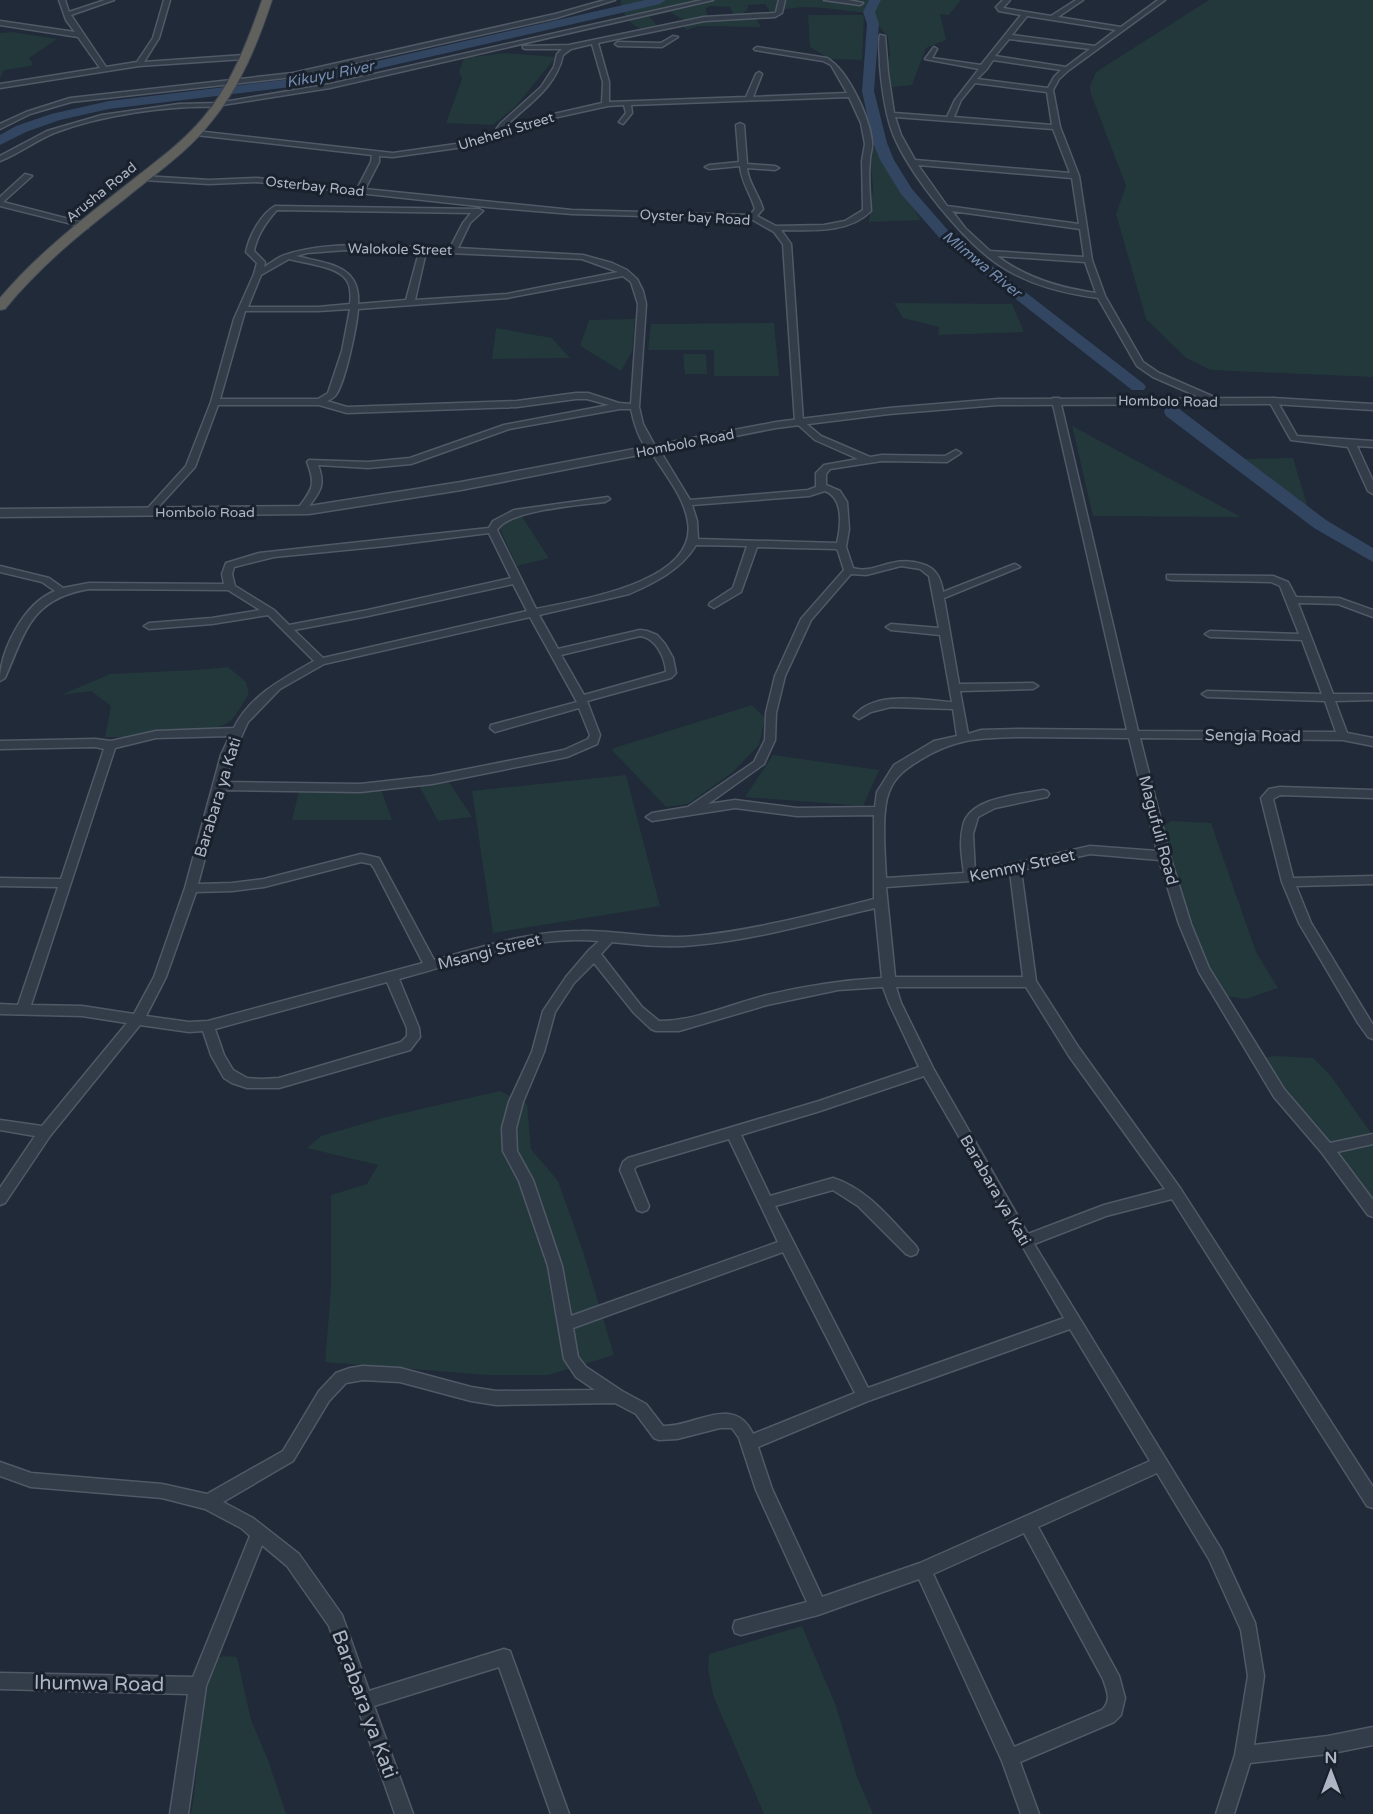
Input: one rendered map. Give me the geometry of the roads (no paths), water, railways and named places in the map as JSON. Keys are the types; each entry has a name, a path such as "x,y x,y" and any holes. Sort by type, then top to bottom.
{"highway":[{"name":"Arusha Road","path":"2,301 31,270 196,134 220,103 257,31 267,0"}],"street":[{"path":"62,0 69,20 104,69"},
{"path":"68,14 111,0"},
{"path":"139,64 156,38 167,0"},
{"path":"0,127 28,113 70,100 178,86 229,84 293,75 556,16 612,0"},
{"path":"0,159 35,137 87,120 177,106 220,103 309,90 710,0"},
{"path":"595,44 704,19 775,15 780,13 782,0"},
{"path":"827,0 860,3"},
{"path":"1007,0 999,7 1002,10 1122,29"},
{"path":"1053,18 1080,0"},
{"path":"1162,0 1067,69 1056,78 1050,90 1056,127 1074,176 1088,260 1101,296 1140,364 1156,375 1218,402"},
{"path":"949,120 958,100 1025,14"},
{"path":"0,23 80,35"},
{"path":"882,36 883,60 896,132 912,162 944,208 974,242 1016,273 1032,281 1079,294 1101,296"},
{"path":"482,51 530,46 569,47 627,43 662,45 675,37"},
{"path":"1009,37 1097,48"},
{"path":"595,44 606,82 605,104"},
{"path":"494,135 504,122 554,79 560,54 569,47"},
{"path":"757,49 825,59 833,64 843,78 866,123 867,210 856,219 837,225 776,228"},
{"path":"934,49 928,59 984,68"},
{"path":"0,86 139,64 244,57"},
{"path":"992,58 1067,69"},
{"path":"748,99 759,74"},
{"path":"973,81 1050,90"},
{"name":"Uheheni Street","path":"196,134 393,155 453,148 484,140 556,115 605,104 851,95"},
{"path":"622,122 629,113 627,102"},
{"path":"892,115 1056,127"},
{"path":"740,125 744,175 759,208 752,217"},
{"path":"360,191 375,162 376,153"},
{"path":"912,162 1074,176"},
{"path":"709,166 743,165 775,168"},
{"path":"28,176 4,194 0,203 85,226"},
{"name":"Osterbay Road","path":"142,178 209,182 257,180 487,205"},
{"path":"453,250 462,236 466,220 487,205"},
{"name":"Oyster bay Road","path":"487,205 572,212 752,217 776,228"},
{"path":"149,512 190,467 215,402 242,309 258,274 261,262 250,252 251,244 266,217 275,207 478,212"},
{"path":"944,208 1083,227"},
{"path":"776,228 783,234 787,244 799,422 804,429 818,438 868,460"},
{"name":"Walokole Street","path":"258,274 288,256 307,251 346,248 453,250 583,257 625,273"},
{"path":"410,302 423,250"},
{"path":"989,253 1088,260"},
{"path":"288,256 348,276 356,289 356,306 337,382 332,394 320,402"},
{"path":"242,309 297,310 507,296 625,273 634,281 642,304 635,407 639,424 686,503 693,530 692,542 841,547"},
{"path":"215,402 320,402 347,410 517,404 588,396 620,406 635,407"},
{"name":"Magufuli Road","path":"1056,400 1133,733 1164,856 1185,924 1203,969 1278,1093 1327,1149 1373,1211"},
{"path":"1273,401 1294,438 1373,444"},
{"name":"Hombolo Road","path":"0,513 302,510 376,501 799,422 889,411 998,402 1273,401 1373,407"},
{"path":"302,510 319,485 319,478 312,462 368,465 411,461 514,425 620,406"},
{"path":"1348,443 1354,448 1373,491"},
{"path":"822,488 822,470 868,460 939,459 953,457 956,453"},
{"path":"686,503 795,496 822,488 834,491 840,498 844,539 841,547 849,570"},
{"path":"492,530 496,523 518,512 605,499"},
{"path":"219,786 360,788 403,784 567,753 593,741 595,735 582,702 533,614 492,530"},
{"path":"230,587 227,574 229,565 247,558 288,551 349,547 492,530"},
{"name":"Barabara ya Kati","path":"0,1199 45,1132 138,1018 160,977 190,888 237,732 251,709 276,687 321,662 626,592 643,585 669,568 692,542"},
{"path":"714,605 737,590 753,543"},
{"path":"849,570 861,574 893,562 906,562 920,566 935,577 963,738"},
{"path":"939,597 1015,567"},
{"path":"0,569 45,580 61,591"},
{"path":"693,809 758,764 770,740 771,713 780,676 806,619 849,570"},
{"path":"1171,577 1273,579 1284,585 1292,600 1343,736"},
{"path":"288,628 368,613 516,580"},
{"path":"0,678 29,614 53,594 89,585 230,587 270,612 321,662"},
{"path":"1292,600 1339,602 1373,614"},
{"path":"149,626 212,621 270,612"},
{"path":"891,627 945,632"},
{"path":"495,728 667,676 671,673 672,667 657,640 650,634 640,633 555,653"},
{"path":"1210,634 1305,637"},
{"path":"954,688 1033,686"},
{"path":"1207,694 1373,697"},
{"path":"859,716 869,707 887,703 957,706"},
{"path":"0,745 95,743 109,746 124,740 166,734 237,732"},
{"name":"Sengia Road","path":"1133,733 1343,736 1373,742"},
{"name":"Barabara ya Kati","path":"1133,733 981,734 938,744 898,768 883,792 880,902 889,982 895,1003 927,1070 1025,1241 1215,1554 1249,1629 1256,1676 1244,1755 1225,1814"},
{"path":"23,1009 108,757 109,746"},
{"path":"1373,794 1280,790 1269,795 1268,802 1288,882 1305,923 1362,1020 1373,1034"},
{"path":"970,877 968,834 969,821 974,812 983,807 1043,794"},
{"path":"652,817 735,804 797,812 881,811"},
{"name":"Kemmy Street","path":"880,884 970,877 1090,850 1164,856"},
{"path":"190,888 247,886 336,863 361,858 370,859 379,866 430,965"},
{"path":"1015,868 1030,982 1074,1052 1175,1192 1373,1501"},
{"path":"1288,882 1373,880"},
{"path":"0,882 65,883"},
{"name":"Msangi Street","path":"0,1009 82,1011 189,1027 208,1026 534,938 572,934 652,942 727,938 880,902"},
{"path":"609,938 570,980 549,1011 538,1052 516,1102 509,1128 510,1151 526,1180 555,1266 571,1359 581,1372 641,1409 659,1434 670,1434 729,1421 739,1425 749,1443 764,1490 818,1606"},
{"path":"593,953 638,1010 656,1026 679,1026 767,1000 838,985 889,982 1030,982"},
{"path":"208,1026 221,1066 235,1081 260,1085 279,1083 405,1046 414,1037 413,1028 391,976"},
{"path":"642,1206 627,1170 633,1162 733,1133 927,1070"},
{"path":"0,1125 45,1132"},
{"path":"733,1133 786,1245 864,1396"},
{"path":"1327,1149 1373,1139"},
{"path":"766,1203 833,1184 842,1185 875,1213 911,1250"},
{"path":"1025,1241 1104,1211 1175,1192"},
{"path":"565,1324 713,1269 786,1245"},
{"path":"749,1443 864,1396 1074,1321"},
{"path":"208,1502 288,1456 324,1396 341,1378 350,1375 372,1373 400,1375 495,1398 617,1396"},
{"path":"741,1627 818,1606 923,1570 1161,1464"},
{"name":"Barabara ya Kati","path":"0,1468 31,1480 162,1491 208,1502 247,1523 293,1560 336,1621 404,1814"},
{"path":"1010,1758 1108,1716 1115,1709 1117,1698 1111,1676 1028,1524"},
{"path":"179,1814 198,1686 259,1534"},
{"path":"923,1570 1010,1758 1030,1814"},
{"path":"363,1701 504,1657 560,1814"},
{"name":"Ihumwa Road","path":"0,1681 198,1686"},
{"path":"1244,1755 1328,1746 1373,1736"}],"waterway":[{"name":"Kikuyu River","path":"0,141 21,129 56,117 109,105 307,81 660,0"},
{"name":"Mlimwa River","path":"875,0 869,12 873,24 868,91 880,143 887,160 906,191 948,239 1138,387"},
{"name":"Mlimwa River","path":"1172,412 1320,524 1373,556"}]}
